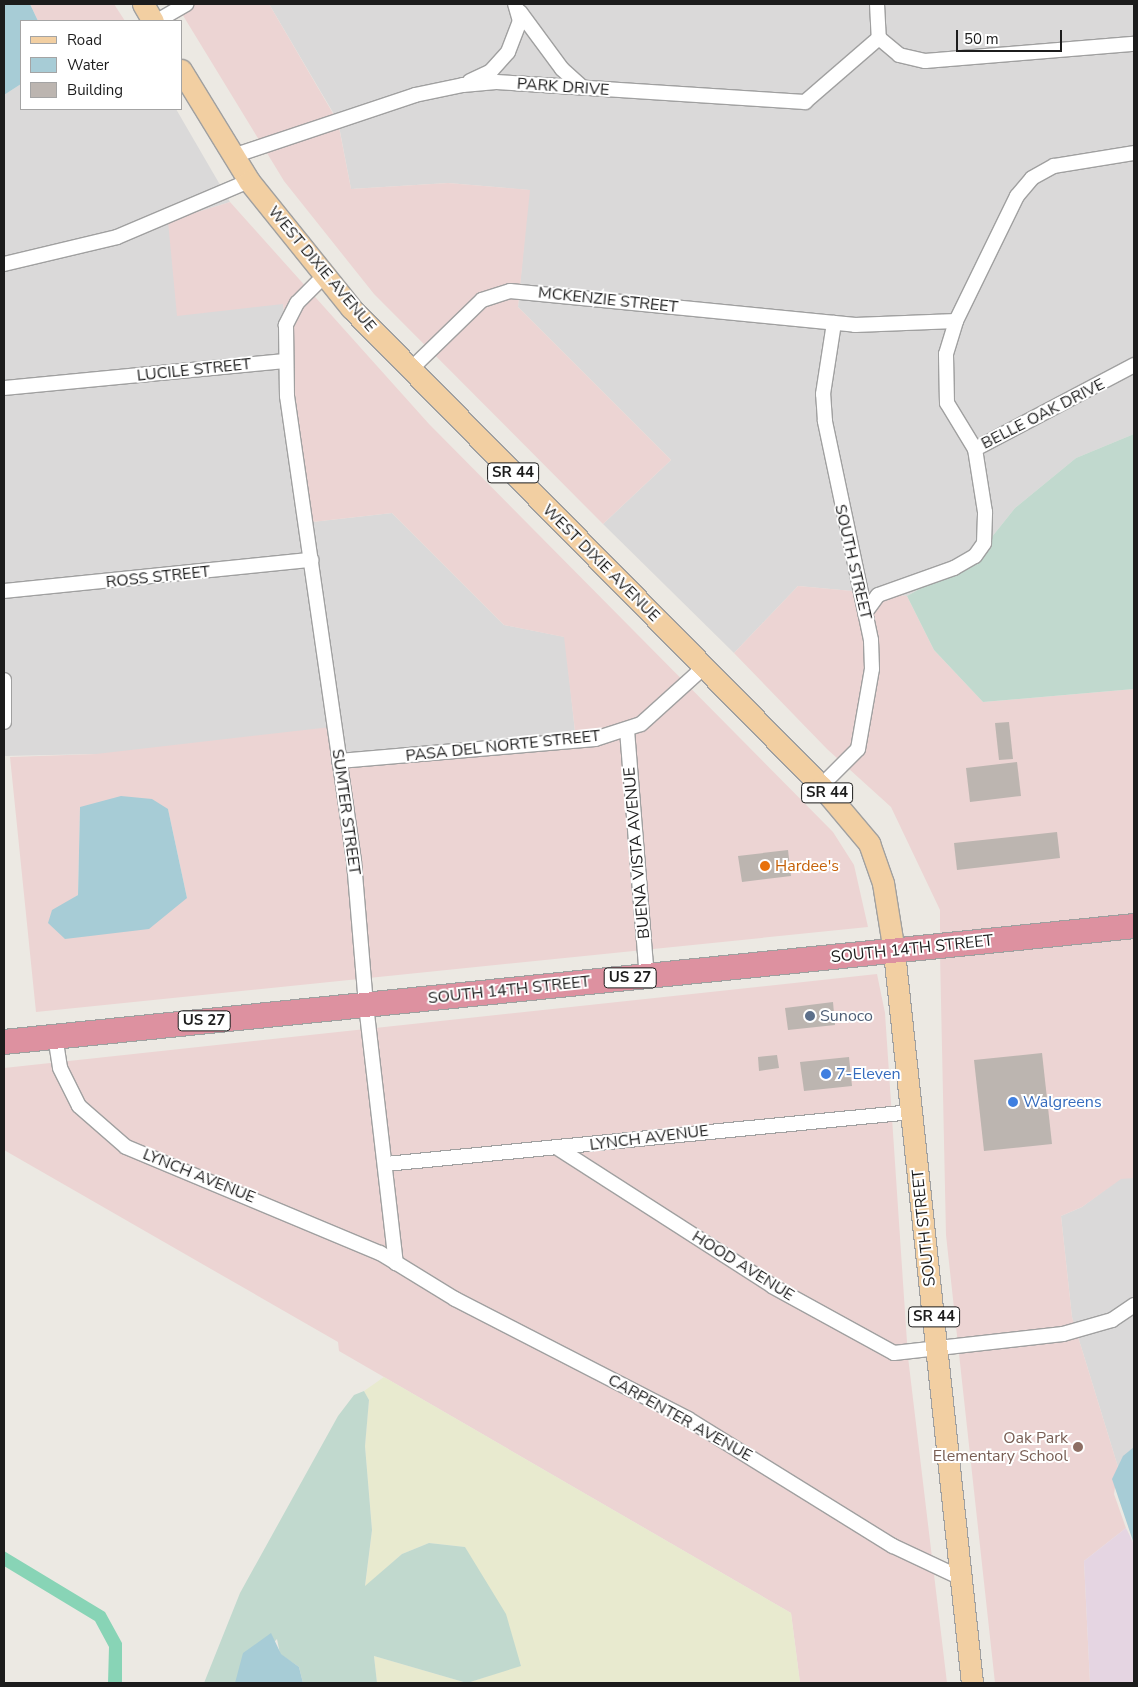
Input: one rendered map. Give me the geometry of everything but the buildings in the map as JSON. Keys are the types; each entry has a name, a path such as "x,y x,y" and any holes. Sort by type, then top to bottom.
{"highway":[{"name":"SOUTH 14TH STREET","path":"4,1042 1134,926"}],"main road":[{"path":"143,4 152,20"},
{"name":"WEST DIXIE AVENUE","path":"182,72 250,181 324,276 411,369 821,786 864,837 878,864 894,952"},
{"name":"SOUTH STREET","path":"894,952 972,1683"}],"street":[{"path":"160,20 186,4"},
{"path":"877,4 879,38 899,55 925,62 1134,44"},
{"path":"463,85 500,63 517,33 518,8"},
{"path":"518,8 562,69 583,88"},
{"name":"PARK DRIVE","path":"233,156 415,96 463,85 496,82 794,104 812,100 879,38"},
{"path":"975,449 946,397 946,354 956,321 996,235 1032,178 1054,166 1134,152"},
{"path":"4,264 117,237 250,181"},
{"path":"286,361 290,315 324,276"},
{"name":"MCKENZIE STREET","path":"411,369 482,300 510,291 834,323 956,321"},
{"name":"SOUTH STREET","path":"821,786 848,760 864,735 872,669 865,613 825,421 823,394 834,323"},
{"name":"LUCILE STREET","path":"4,388 286,361"},
{"name":"SUMTER STREET","path":"286,361 288,416 312,560 354,862 366,1005 386,1164 396,1263"},
{"name":"BELLE OAK DRIVE","path":"865,613 878,595 954,568 980,551 986,527 975,449 1134,366"},
{"name":"ROSS STREET","path":"4,591 312,560"},
{"name":"PASA DEL NORTE STREET","path":"339,762 595,738 627,730 660,710 704,667"},
{"path":"4,680 6,703 4,722"},
{"name":"BUENA VISTA AVENUE","path":"627,730 647,976"},
{"name":"LYNCH AVENUE","path":"55,1036 67,1087 88,1117 114,1139 396,1263"},
{"name":"LYNCH AVENUE","path":"386,1164 559,1149 912,1112"},
{"name":"HOOD AVENUE","path":"559,1149 772,1286 894,1352 937,1349 1063,1334 1106,1322 1134,1305"},
{"name":"CARPENTER AVENUE","path":"396,1263 688,1419 892,1546 961,1578"}],"shaded area":[{"path":"30,4 114,4 124,20 38,20"},
{"path":"176,4 269,4 338,122 351,189 448,183 530,190 518,307 671,460 603,524 374,294 284,181"},
{"path":"269,4 1134,4 1134,434 1076,458 1015,508 991,538 955,569 907,596 798,586 734,653 603,524 671,460 518,307 529,190 448,183 351,189 338,121"},
{"path":"20,85 20,110 177,110 230,202 168,221 283,304 312,522 392,513 504,625 565,637 575,732 334,762 96,754 4,756 4,95"},
{"path":"230,202 429,424 833,832 854,865 868,927 36,1012 10,757 96,754 331,727 335,761 575,731 564,637 504,625 392,513 312,522 283,304 177,316 168,221","holes":["80,807 168,809 187,898 67,902 78,895"]},
{"path":"798,586 907,596 934,650 983,702 1134,689 1134,919 940,939 940,910 891,807 827,749 734,653"},
{"path":"1134,934 1134,1178 1121,1179 1082,1207 1061,1216 1072,1317 1118,1467 1114,1494 1126,1528 1084,1561 1090,1683 995,1683 946,1235 940,954"},
{"path":"877,974 885,1013 908,1357 947,1683 800,1683 791,1613 339,1351 338,1342 4,1150 4,1068"},
{"path":"1121,1178 1134,1178 1134,1447 1118,1467 1072,1317 1061,1216 1082,1207"},
{"path":"1126,1528 1134,1544 1134,1683 1090,1683 1084,1561"}],"green space":[{"path":"1134,434 1134,689 983,702 934,650 907,596 955,569 991,538 1015,508 1076,458"},
{"path":"384,1377 791,1613 800,1683 467,1683 521,1665 465,1547 429,1543 402,1554 365,1587 372,1530 365,1446 369,1400 364,1391"},
{"path":"364,1391 369,1400 365,1446 372,1530 365,1586 402,1554 429,1543 465,1547 506,1614 521,1666 467,1683 374,1656 377,1683 303,1683 299,1667 280,1654 277,1639 235,1683 204,1683 240,1593 338,1416 354,1395"},
{"path":"4,1551 105,1612 122,1643 122,1683 108,1683 109,1647 95,1621 4,1566"},
{"path":"374,1656 467,1683 377,1683"}],"water":[{"path":"4,4 30,4 38,20 20,20 20,85 4,95"},
{"path":"121,796 152,799 168,809 187,898 149,929 65,939 48,923 52,910 78,895 80,807"},
{"path":"1134,1447 1134,1544 1112,1479 1123,1456"},
{"path":"271,1633 281,1654 299,1667 303,1683 235,1683 243,1653"}],"place":[{"name":"Hardee's","path":"765,866"},
{"name":"Sunoco","path":"810,1016"},
{"name":"7-Eleven","path":"826,1074"},
{"name":"Walgreens","path":"1013,1102"},
{"name":"Oak Park Elementary School","path":"1078,1447"}]}
